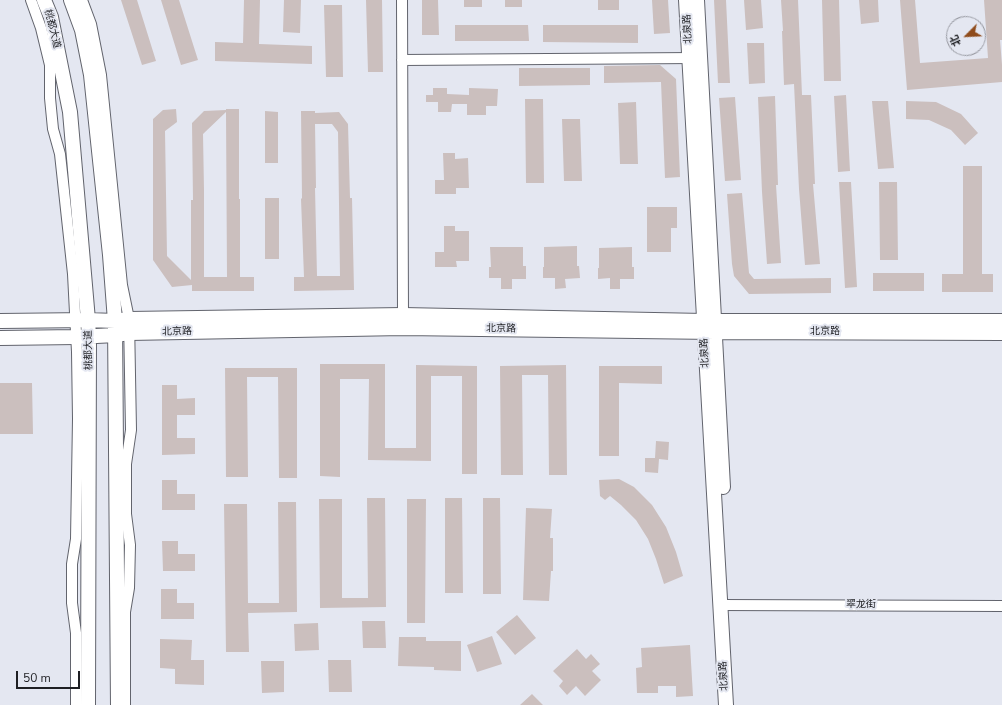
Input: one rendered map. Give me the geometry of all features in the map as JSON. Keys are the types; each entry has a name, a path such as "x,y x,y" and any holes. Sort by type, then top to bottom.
{"main road":[{"name":"桃都大道","path":"44,0 51,17 70,112 83,337 88,705"},
{"path":"71,0 82,30 91,75 110,255 122,327 122,702"},
{"name":"北泉路","path":"686,0 694,58 725,605 726,705"},
{"name":"北泉路","path":"694,58 697,0"},
{"name":"北京路","path":"0,338 83,337 122,327 403,315 709,326 1002,333"},
{"name":"北京路","path":"0,321 82,320 122,327 403,328 709,326 1002,321"},
{"name":"北泉路","path":"725,605 736,705"}],"street":[{"path":"31,0 41,28 50,66 50,98 53,129 60,154 73,274 82,320"},
{"path":"82,0 91,24 101,75 122,285 122,327"},
{"path":"402,0 403,315"},
{"path":"402,60 694,58"},
{"path":"76,705 76,633 72,603 72,564 76,539 78,419 83,337"},
{"name":"翠龙街","path":"725,605 1002,606"}],"building":[{"path":"121,0 137,0 156,61 142,65"},
{"path":"161,0 179,0 198,60 181,65"},
{"path":"244,0 260,0 259,44 312,46 312,64 215,61 215,42 243,43"},
{"path":"284,0 301,0 300,33 283,32"},
{"path":"366,0 382,0 383,72 368,72"},
{"path":"422,0 438,0 439,35 422,35"},
{"path":"464,0 482,0 482,7 464,7"},
{"path":"505,0 522,0 522,7 505,7"},
{"path":"598,0 619,0 619,10 598,10"},
{"path":"652,0 668,0 670,33 654,34"},
{"path":"714,0 726,0 730,83 718,83"},
{"path":"744,0 761,0 763,28 746,30"},
{"path":"781,0 798,0 802,95 811,95 815,184 813,184 820,264 805,265 799,189 794,84 784,85"},
{"path":"822,0 839,0 841,81 824,81"},
{"path":"859,0 878,0 879,22 861,24"},
{"path":"900,0 915,0 920,63 988,58 984,0 1002,0 1002,40 1000,40 1002,82 907,90"},
{"path":"324,5 342,5 343,77 326,77"},
{"path":"455,25 528,25 529,41 455,41"},
{"path":"543,25 638,25 638,43 543,42"},
{"path":"747,43 764,43 765,83 749,84"},
{"path":"660,65 676,79 680,177 665,178 661,82 604,83 604,66"},
{"path":"519,68 590,68 590,85 519,86"},
{"path":"433,88 447,88 447,94 469,95 469,88 498,89 497,106 486,106 486,115 467,115 467,104 452,104 451,112 438,112 438,102 426,102 426,95 433,95"},
{"path":"846,95 850,171 838,172 834,96"},
{"path":"775,96 778,185 776,185 781,263 767,264 758,97"},
{"path":"735,97 741,180 725,181 719,98"},
{"path":"525,99 543,99 544,183 526,183"},
{"path":"872,101 888,101 894,168 878,169"},
{"path":"906,101 936,102 961,114 978,133 965,145 951,130 929,120 906,119"},
{"path":"636,102 638,164 620,164 618,103"},
{"path":"176,109 177,122 165,131 167,256 191,280 191,200 193,200 192,123 204,111 239,109 240,277 254,277 254,291 192,291 192,285 172,287 153,260 153,119 163,110","holes":["226,112 227,277 204,277 203,134"]},
{"path":"265,111 278,112 278,163 265,163"},
{"path":"301,111 315,111 315,113 339,112 348,124 350,198 352,198 354,290 294,291 294,277 304,277","holes":["315,124 332,124 338,132 340,276 317,276"]},
{"path":"562,119 580,119 582,181 564,181"},
{"path":"443,153 455,153 455,159 468,158 469,188 456,188 456,194 435,194 435,180 444,180"},
{"path":"963,166 982,166 982,274 993,274 993,292 942,292 942,274 963,274"},
{"path":"839,182 851,182 857,287 845,288"},
{"path":"879,182 897,182 898,260 880,260"},
{"path":"742,193 749,273 754,279 831,278 831,293 749,294 734,276 727,194"},
{"path":"265,198 279,198 279,259 265,259"},
{"path":"647,207 677,207 677,228 671,228 671,252 647,252"},
{"path":"444,226 455,226 455,231 469,231 469,261 456,261 457,267 435,267 435,252 444,252"},
{"path":"577,246 577,266 579,266 580,278 565,279 566,288 555,289 555,278 543,278 544,247"},
{"path":"490,247 523,247 523,266 526,266 526,279 512,279 512,289 501,289 501,278 489,278 489,267 491,267"},
{"path":"632,247 632,267 634,267 634,279 620,279 620,289 610,289 610,278 598,279 599,248"},
{"path":"873,273 924,273 924,291 873,291"},
{"path":"320,364 385,364 385,448 416,448 416,365 477,366 477,474 462,474 462,376 431,376 431,461 368,460 369,379 340,379 340,477 320,476"},
{"path":"566,365 567,475 549,475 548,375 522,375 523,475 501,475 500,366"},
{"path":"599,366 662,366 662,384 619,383 619,456 599,456"},
{"path":"225,368 297,368 297,478 279,478 278,377 247,377 248,477 226,477"},
{"path":"0,383 32,383 33,434 0,434"},
{"path":"162,385 177,385 177,399 195,398 195,415 177,415 177,438 195,438 195,454 162,455"},
{"path":"656,441 669,442 668,460 659,459 658,473 645,472 645,458 655,458"},
{"path":"619,479 634,487 652,505 666,527 676,552 683,576 664,584 648,539 636,520 610,496 605,500 600,496 599,480"},
{"path":"162,480 177,480 177,494 195,494 195,510 162,510"},
{"path":"367,498 385,498 386,607 320,608 319,499 342,499 342,598 368,598"},
{"path":"445,498 462,498 463,593 445,593"},
{"path":"483,498 500,498 501,594 483,594"},
{"path":"407,499 426,499 425,623 407,623"},
{"path":"278,502 296,502 297,612 248,613 249,652 226,652 224,504 247,504 248,603 279,603"},
{"path":"526,508 552,509 550,538 553,538 553,571 551,571 549,601 523,600"},
{"path":"162,541 178,541 178,554 195,554 195,571 163,571"},
{"path":"161,589 177,589 177,603 194,603 194,619 161,619"},
{"path":"517,615 536,638 515,655 496,632"},
{"path":"362,621 385,621 386,648 363,648"},
{"path":"318,623 319,650 295,651 294,624"},
{"path":"492,636 502,664 477,672 467,645"},
{"path":"399,637 426,637 426,641 461,641 461,671 434,670 434,667 398,666"},
{"path":"160,639 192,640 191,660 204,660 204,685 175,684 175,669 160,668"},
{"path":"690,645 693,696 676,697 676,686 658,686 658,693 637,693 636,668 642,667 641,648"},
{"path":"577,649 586,659 591,654 600,664 592,671 601,680 585,696 576,686 567,695 559,686 563,681 553,671"},
{"path":"328,660 351,660 352,692 329,692"},
{"path":"261,661 284,661 284,692 262,693"},
{"path":"532,694 543,705 520,705"}]}
